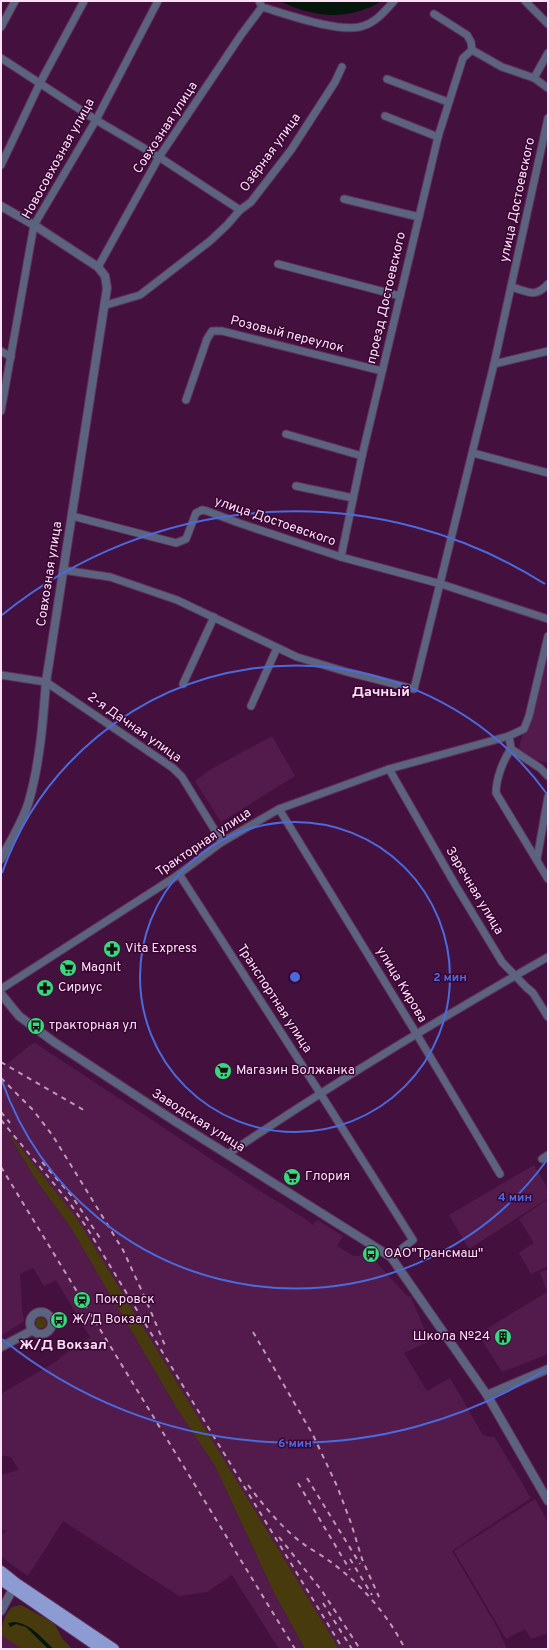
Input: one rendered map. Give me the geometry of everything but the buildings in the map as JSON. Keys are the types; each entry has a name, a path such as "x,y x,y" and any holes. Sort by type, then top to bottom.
{"main road":[{"path":"1,1571 14,1586 101,1649"},
{"path":"1,1580 14,1586 114,1649"}],"street":[{"path":"1,27 15,1"},
{"path":"1,165 40,83 84,1"},
{"name":"Новосовхозная улица","path":"1,411 34,225 96,120 158,1"},
{"path":"260,4 336,27 351,28 363,26 384,12 394,1"},
{"path":"525,1 548,24"},
{"name":"Совхозная улица","path":"1,859 29,802 43,725 46,682 106,305 107,288 105,276 98,267 160,157 260,4"},
{"path":"434,14 467,35 471,42 472,50 502,67 534,78 545,87 548,94"},
{"name":"проезд Достоевского","path":"341,557 362,456 438,137 463,58 472,50"},
{"path":"534,78 548,53"},
{"path":"1,58 96,120 160,157 240,210"},
{"name":"Озёрная улица","path":"106,305 140,295 210,241 240,210 250,202 291,150 335,82 342,67"},
{"path":"387,79 448,102"},
{"path":"384,116 438,137"},
{"name":"улица Достоевского","path":"277,648 297,657 340,670 414,689 494,364 548,118"},
{"path":"344,199 419,217"},
{"path":"1,206 34,225 98,267"},
{"path":"278,264 400,296"},
{"path":"511,287 535,294 543,290 548,284"},
{"name":"Розовый переулок","path":"186,400 207,339 212,331 222,331 382,371"},
{"path":"1,351 11,357"},
{"path":"494,364 548,351"},
{"path":"286,434 362,456"},
{"path":"473,453 548,473"},
{"path":"296,486 353,498"},
{"name":"улица Достоевского","path":"72,516 176,543 186,539 196,513 202,510 341,557 441,584 548,619"},
{"path":"63,570 110,578 176,600 277,648 251,706"},
{"path":"183,684 214,617"},
{"name":"Тракторная улица","path":"1,989 179,874 222,842 279,809 389,768 509,736 524,729 529,716 548,636"},
{"name":"2-я Дачная улица","path":"1,675 46,682 173,768 182,777 222,842"},
{"path":"509,736 511,749 506,756 496,786 496,793 548,879"},
{"path":"511,749 540,768 548,776"},
{"name":"Заречная улица","path":"389,768 460,893 502,962 533,993 548,1018"},
{"path":"537,860 548,797"},
{"name":"улица Кирова","path":"279,809 500,1174"},
{"name":"Транспортная улица","path":"179,874 320,1092 412,1240 391,1257"},
{"path":"228,1154 320,1092 416,1033 548,957"},
{"name":"Заводская улица","path":"1,994 19,1016 38,1031 176,1122 391,1257"},
{"path":"391,1257 487,1395 547,1496"},
{"path":"1,1347 32,1330"},
{"path":"487,1395 548,1370"},
{"path":"1,1611 14,1586"}],"shaded area":[{"path":"280,1 382,1 357,12 331,15 306,11"},
{"path":"548,639 548,763 517,755"},
{"path":"272,736 295,776 221,822 195,781 211,769"},
{"path":"35,1043 313,1225 317,1220 343,1236 337,1246 354,1256 359,1256 365,1250 408,1297 410,1296 430,1341 404,1353 427,1391 450,1378 483,1435 489,1437 494,1436 531,1498 452,1551 498,1629 507,1649 339,1649 84,1230 9,1136 36,1180 71,1228 176,1407 215,1466 274,1593 305,1649 279,1649 232,1575 207,1592 179,1596 63,1521 28,1576 1,1557 1,1535 7,1530 1,1530 1,1475 19,1470 11,1457 1,1455 1,1394 57,1361 90,1337 56,1280 44,1286 33,1268 20,1274 24,1321 1,1336 1,1069 30,1045"},
{"path":"6,1130 74,1215 84,1230 339,1649 305,1649 274,1593 215,1466 176,1407 71,1228 36,1180"},
{"path":"534,1165 548,1189 548,1198 469,1249 449,1215"},
{"path":"548,1199 548,1266 531,1274 519,1253 534,1243 519,1219"},
{"path":"548,1269 548,1354 502,1372 478,1334 547,1292 540,1272"},
{"path":"41,1317 45,1319 47,1323 45,1327 41,1329 37,1327 35,1323 37,1319"},
{"path":"535,1499 548,1522 548,1633 531,1639 525,1629 506,1639 454,1551"},
{"path":"21,1605 54,1623 62,1638 72,1649 22,1649 1,1635 4,1621 11,1608"},
{"path":"15,1622 32,1629 54,1649 48,1649 26,1627 16,1624 10,1627 8,1623"},
{"path":"1,1635 22,1649 1,1649"}],"railway":[{"path":"1,1062 87,1112"},
{"path":"1,1078 33,1110 53,1136 123,1250 166,1348"},
{"path":"1,1112 10,1123"},
{"path":"1,1120 69,1202 87,1228 343,1649"},
{"path":"42,1162 71,1195 102,1241"},
{"path":"1,1167 295,1649"},
{"path":"253,1332 313,1435 337,1486 351,1523 362,1559 379,1597"},
{"path":"307,1478 360,1564"},
{"path":"298,1483 350,1570"},
{"path":"248,1485 287,1530 302,1543 340,1569 362,1589 390,1623 405,1649"},
{"path":"279,1537 322,1591 360,1649"},
{"path":"350,1559 372,1595"},
{"path":"323,1603 352,1649"}],"place":[{"name":"Vita Express","path":"112,949"},
{"name":"Magnit","path":"68,968"},
{"name":"Сириус","path":"45,988"},
{"name":"тракторная ул","path":"36,1026"},
{"name":"Магазин Волжанка","path":"223,1071"},
{"name":"Глория","path":"292,1177"},
{"name":"ОАО\"Трансмаш\"","path":"371,1254"},
{"name":"Покровск","path":"82,1300"},
{"name":"Ж/Д Вокзал","path":"59,1320"},
{"name":"Школа №24","path":"503,1337"}],"district":[{"name":"Дачный","path":"381,692"},
{"name":"Ж/Д Вокзал","path":"63,1345"}]}
